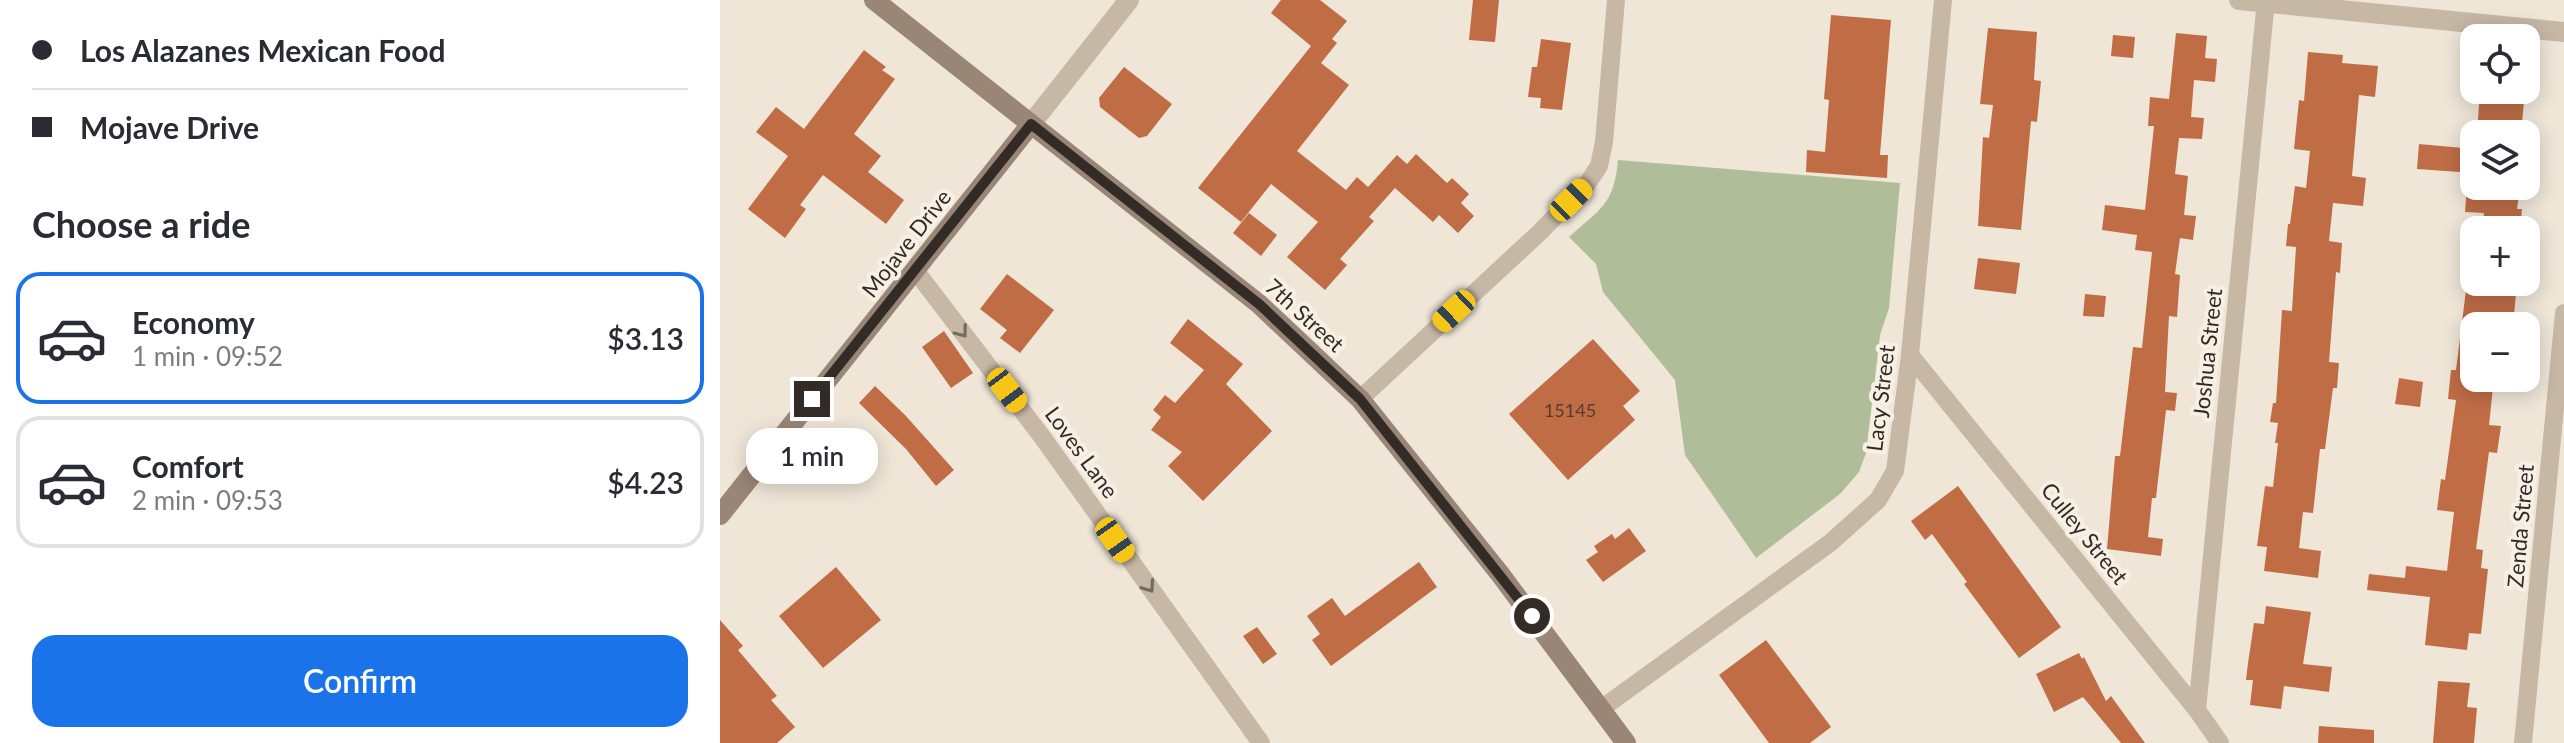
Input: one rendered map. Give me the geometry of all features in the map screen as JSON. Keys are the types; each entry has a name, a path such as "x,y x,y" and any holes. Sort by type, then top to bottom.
{"main road":[{"name":"7th Street","path":"874,0 1259,304 1360,399 1500,574 1626,743"},
{"name":"Mojave Drive","path":"720,515 1031,124"}],"street":[{"name":"Mojave Drive","path":"1031,124 1129,0"},
{"path":"1360,399 1539,233 1587,184 1599,166 1604,142 1616,0"},
{"name":"Lacy Street","path":"1601,709 1830,543 1878,500 1895,471 1910,355 1943,0"},
{"path":"2239,0 2564,32"},
{"name":"Joshua Street","path":"2197,710 2266,1"},
{"name":"Loves Lane","path":"915,270 1043,438 1261,743"},
{"name":"Zenda Street","path":"2523,743 2564,313"},
{"name":"Culley Street","path":"1910,355 2197,710 2220,743"}],"green space":[{"path":"1618,160 1900,183 1889,308 1880,335 1866,453 1859,472 1840,494 1756,558 1685,455 1675,380 1603,292 1596,264 1569,237 1604,205 1613,187"}],"building":[{"path":"1281,0 1320,0 1347,21 1332,39 1337,43 1321,63 1349,85 1297,151 1346,190 1357,177 1368,187 1397,155 1407,164 1416,154 1447,183 1452,178 1469,194 1461,203 1474,216 1458,233 1439,215 1433,222 1395,188 1369,217 1374,221 1340,259 1347,265 1325,290 1287,257 1318,222 1271,184 1241,222 1198,188 1311,46 1271,13"},
{"path":"1473,0 1499,0 1495,42 1469,40"},
{"path":"1831,15 1891,20 1880,155 1888,155 1887,178 1806,172 1807,150 1825,152 1829,100 1824,99"},
{"path":"1988,28 2037,32 2034,80 2041,81 2037,122 2031,121 2021,230 1978,226 1983,137 1989,138 1993,105 1980,104"},
{"path":"2176,33 2207,36 2205,58 2217,59 2215,82 2194,80 2191,117 2204,118 2202,139 2179,138 2175,174 2188,176 2184,215 2196,216 2193,240 2180,238 2175,274 2180,275 2177,317 2169,316 2165,392 2177,393 2175,411 2166,410 2156,498 2152,498 2148,537 2163,539 2161,556 2107,549 2115,456 2120,456 2133,347 2142,348 2152,252 2135,250 2137,235 2102,230 2105,205 2145,210 2154,126 2148,126 2150,97 2169,99"},
{"path":"2113,35 2135,37 2133,58 2111,56"},
{"path":"1541,39 1571,43 1562,110 1540,108 1541,98 1528,97 1532,67 1537,67"},
{"path":"864,50 886,67 882,70 895,79 854,134 881,156 868,172 904,200 886,224 823,175 800,205 806,209 785,238 748,209 788,156 756,132 776,107 804,129"},
{"path":"2308,52 2343,55 2342,63 2378,66 2375,97 2359,95 2352,176 2366,178 2363,206 2333,203 2329,241 2342,243 2340,273 2336,272 2329,362 2339,363 2337,388 2333,388 2325,449 2320,449 2313,513 2303,512 2299,548 2321,551 2318,578 2264,571 2267,547 2257,546 2265,486 2273,487 2278,443 2275,443 2278,423 2270,422 2273,403 2276,403 2282,310 2292,311 2296,247 2286,246 2288,224 2295,186 2306,188 2310,151 2294,149 2299,100 2304,101"},
{"path":"1124,67 1172,104 1147,136 1139,138 1100,107 1099,98"},
{"path":"2479,104 2524,104 2522,120 2478,120"},
{"path":"2419,144 2460,148 2460,172 2417,169"},
{"path":"2466,200 2518,200 2517,209 2522,209 2521,216 2484,216 2484,213 2465,212"},
{"path":"1249,213 1277,235 1261,256 1233,233"},
{"path":"1978,258 2020,263 2016,294 1974,289"},
{"path":"1007,274 1054,310 1020,353 1000,338 1007,330 980,309"},
{"path":"2085,294 2106,296 2104,317 2083,316"},
{"path":"2465,296 2516,296 2514,312 2463,312"},
{"path":"1188,319 1243,364 1226,384 1272,431 1203,501 1168,466 1182,452 1151,430 1161,417 1153,410 1165,395 1175,403 1204,370 1170,343"},
{"path":"944,331 973,373 951,388 922,347"},
{"path":"2460,338 2460,392 2493,392 2489,425 2501,426 2497,453 2489,452 2476,549 2483,550 2481,568 2488,569 2481,634 2469,633 2467,650 2425,645 2430,597 2367,590 2369,574 2405,578 2406,566 2447,571 2454,512 2437,510 2441,479 2445,480 2456,400 2448,399 2451,370 2456,370"},
{"path":"1593,339 1640,391 1623,406 1635,420 1568,480 1509,414"},
{"path":"2399,378 2423,382 2420,407 2395,404"},
{"path":"875,386 954,470 936,486 906,449 859,403"},
{"path":"1958,486 2061,627 2019,658 1964,584 1967,582 1932,534 1925,540 1911,521"},
{"path":"1629,528 1646,551 1603,582 1586,560 1598,552 1594,546 1612,534 1615,539"},
{"path":"1419,562 1437,587 1331,666 1312,640 1320,634 1307,616 1332,598 1345,616"},
{"path":"836,567 881,620 823,668 779,616"},
{"path":"2266,606 2311,612 2303,664 2332,667 2329,692 2284,686 2281,709 2250,705 2253,680 2246,680 2254,623 2264,624"},
{"path":"720,620 743,646 738,650 777,696 771,700 795,727 777,743 720,743"},
{"path":"1257,627 1277,654 1263,664 1243,636"},
{"path":"1766,640 1831,727 1810,743 1769,743 1719,675"},
{"path":"2079,653 2106,701 2111,696 2145,743 2121,743 2083,697 2054,712 2036,674"},
{"path":"2438,681 2470,683 2467,707 2477,708 2474,743 2433,743"},
{"path":"2319,726 2374,730 2374,743 2318,743"}],"route":[{"path":"812,399 1031,124 1259,304 1360,399 1532,616"}]}
